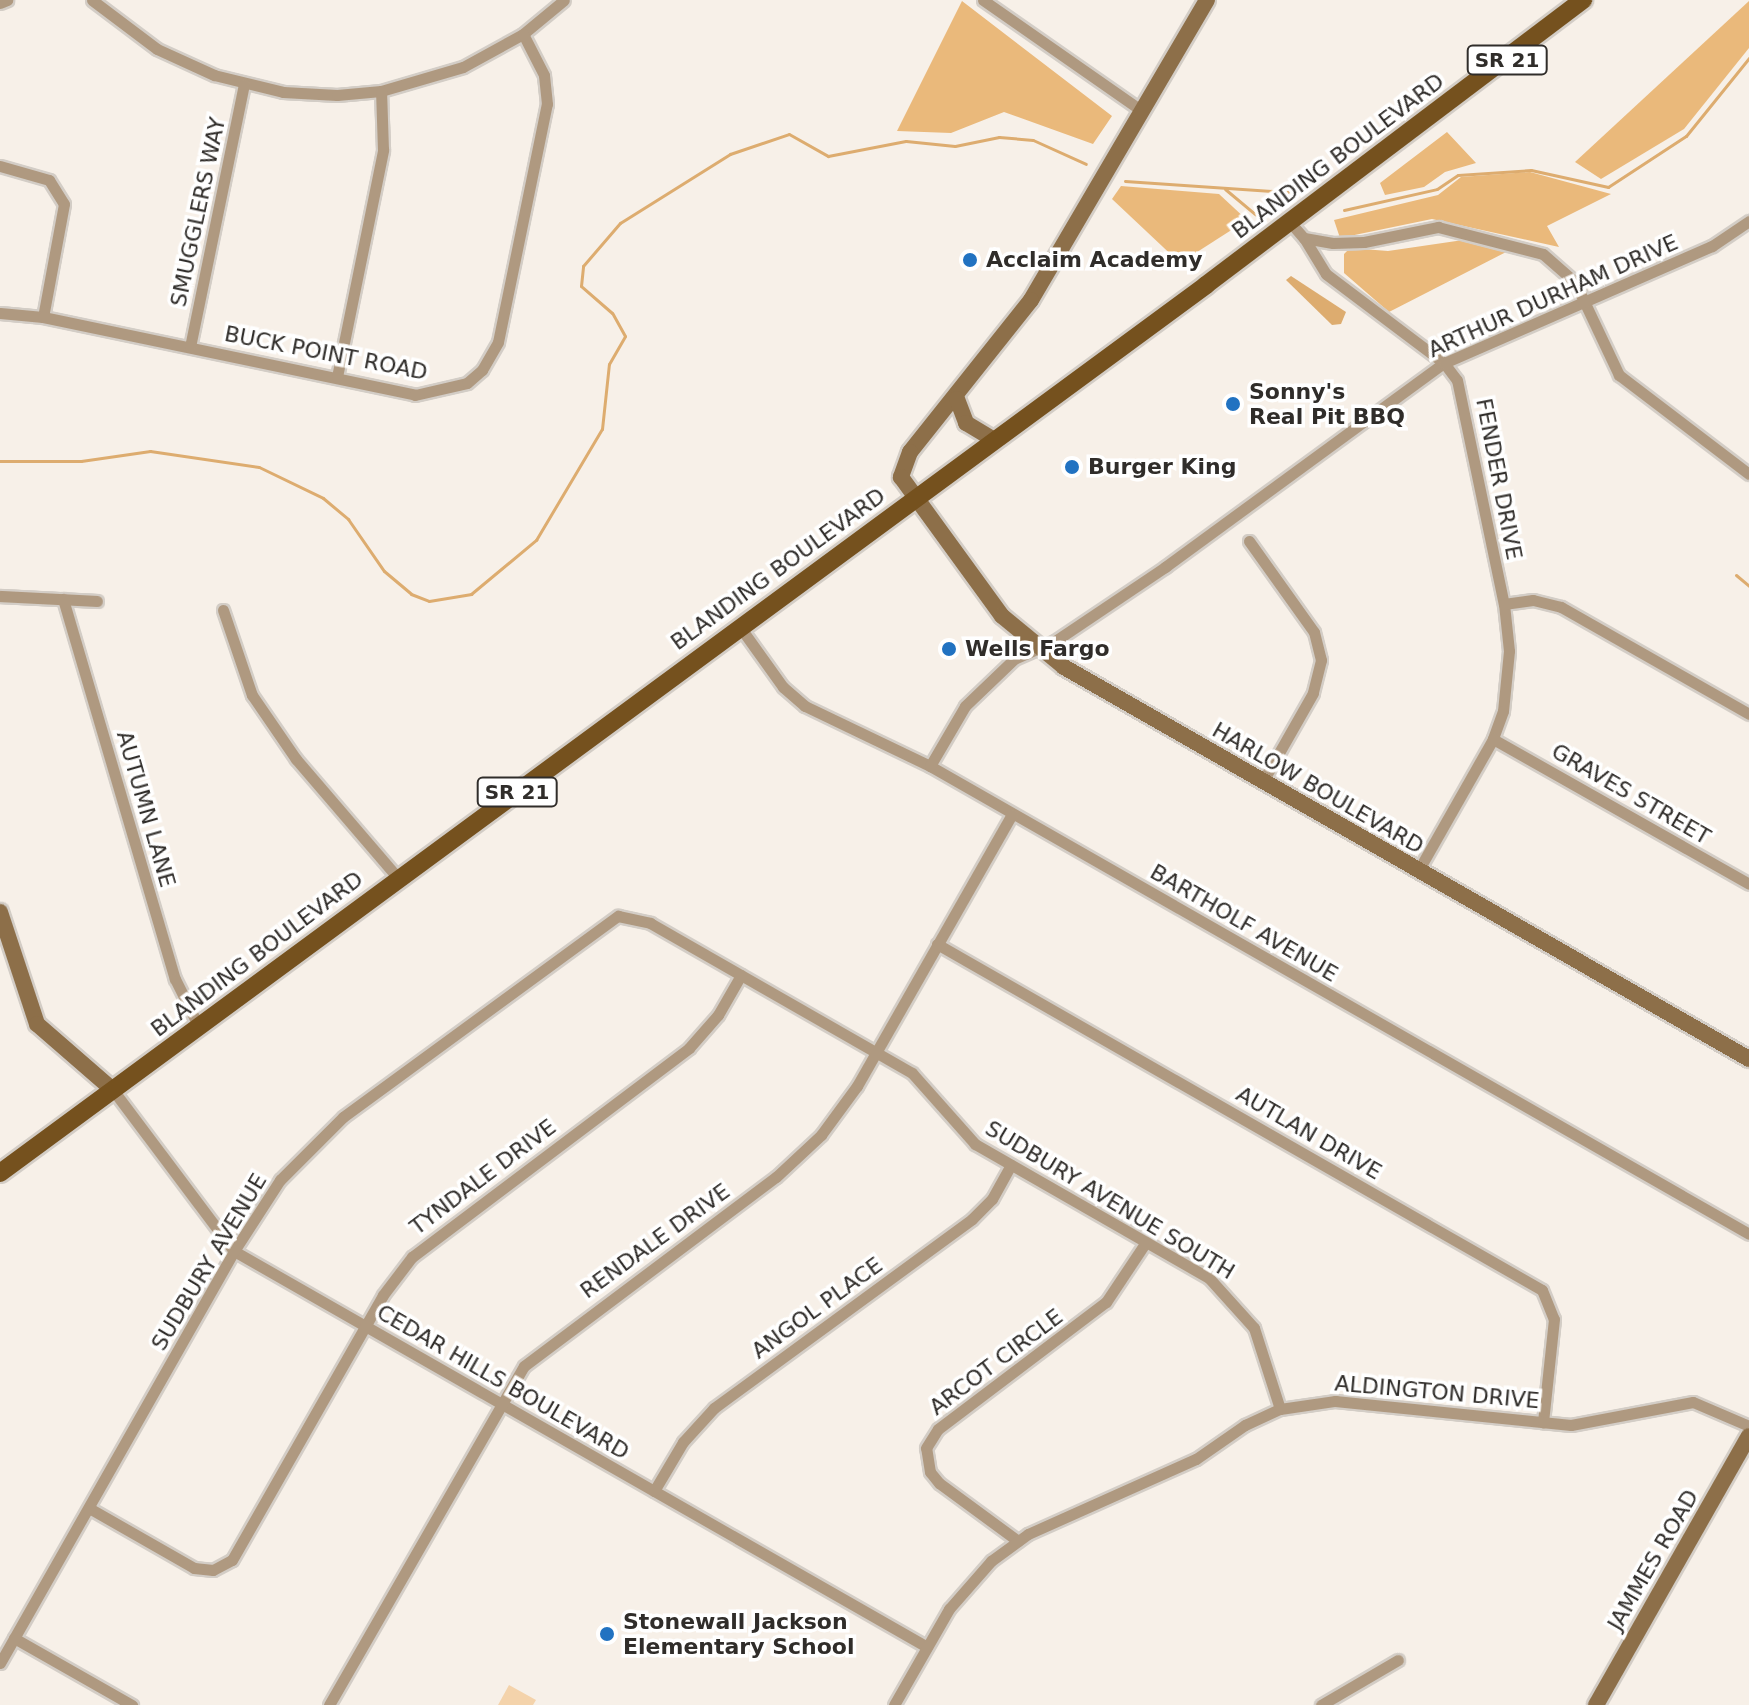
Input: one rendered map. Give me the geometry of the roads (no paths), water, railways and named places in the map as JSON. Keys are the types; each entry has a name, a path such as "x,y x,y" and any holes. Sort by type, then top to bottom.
{"main road":[{"name":"BLANDING BOULEVARD","path":"0,1173 994,440 1583,0"}],"street":[{"path":"0,3 7,0"},
{"path":"92,0 157,49 244,84 306,95 381,91 463,67 523,34 564,0"},
{"path":"983,0 1142,111"},
{"name":"HARLOW BOULEVARD","path":"1207,0 1031,300 957,399 903,463 901,477 1002,616 1037,649 1749,1059"},
{"name":"BUCK POINT ROAD","path":"0,313 43,317 432,395 467,383 491,357 547,104 544,75 523,34"},
{"name":"SMUGGLERS WAY","path":"190,347 244,84"},
{"path":"337,377 382,159 381,91"},
{"path":"0,166 49,180 64,204 43,317"},
{"name":"FENDER DRIVE","path":"1289,221 1304,238 1326,274 1444,363 1462,395 1504,604 1509,679 1493,739 1418,871"},
{"name":"ARTHUR DURHAM DRIVE","path":"930,766 977,692 1014,659 1037,649 1165,567 1444,363 1712,246 1749,221"},
{"path":"1304,238 1364,242 1420,228 1456,228 1543,254 1564,268 1619,375 1749,474"},
{"path":"957,399 966,423 994,440"},
{"path":"1249,541 1314,632 1321,660 1313,693 1263,781"},
{"path":"0,596 97,601"},
{"name":"AUTUMN LANE","path":"63,599 175,979 199,1027"},
{"path":"1504,604 1533,600 1561,607 1749,714"},
{"path":"223,610 252,695 296,759 399,879"},
{"name":"BARTHOLF AVENUE","path":"740,627 783,687 805,706 930,766 1749,1234"},
{"name":"GRAVES STREET","path":"1493,739 1749,884"},
{"name":"RENDALE DRIVE","path":"329,1705 500,1403 543,1348 798,1160 840,1111 1012,814"},
{"path":"0,912 37,1024 113,1090"},
{"name":"SUDBURY AVENUE SOUTH","path":"628,915 876,1052 926,1085 965,1135 1011,1165 1209,1278 1243,1311 1261,1344 1280,1409"},
{"name":"SUDBURY AVENUE","path":"0,1663 234,1251 280,1180 343,1117 610,920 628,915"},
{"name":"AUTLAN DRIVE","path":"937,944 1542,1290 1554,1319 1543,1422"},
{"name":"TYNDALE DRIVE","path":"89,1508 194,1568 223,1567 232,1560 396,1276 432,1238 689,1048 718,1015 741,975"},
{"name":"CEDAR HILLS BOULEVARD","path":"113,1090 234,1251 927,1647"},
{"name":"ANGOL PLACE","path":"654,1491 683,1442 714,1408 972,1219 992,1199 1011,1165"},
{"name":"ARCOT CIRCLE","path":"1018,1541 939,1483 930,1472 926,1448 938,1429 1106,1302 1146,1242"},
{"name":"ALDINGTON DRIVE","path":"894,1705 967,1584 1018,1541 1196,1459 1245,1425 1280,1409 1335,1401 1592,1424 1682,1402 1705,1404 1749,1426"},
{"name":"JAMMES ROAD","path":"1596,1705 1749,1436"},
{"path":"14,1638 132,1705"},
{"path":"1321,1705 1398,1660"}],"waterway":[{"path":"1344,210 1437,189 1458,175 1531,170 1608,187 1686,136 1749,58"},
{"path":"0,461 81,461 150,451 259,467 323,498 348,519 384,571 411,594 429,601 471,594 536,540 602,429 609,364 625,336 612,313 581,286 583,266 620,223 730,154 789,134 828,156 906,141 955,146 999,137 1033,140 1086,164"},
{"path":"1125,181 1288,192"},
{"path":"1225,189 1256,215"},
{"path":"1736,575 1749,586"}],"place":[{"name":"Acclaim Academy","path":"970,260"},
{"name":"Sonny's Real Pit BBQ","path":"1233,404"},
{"name":"Burger King","path":"1072,467"},
{"name":"Wells Fargo","path":"949,649"},
{"name":"Stonewall Jackson Elementary School","path":"607,1634"}]}
